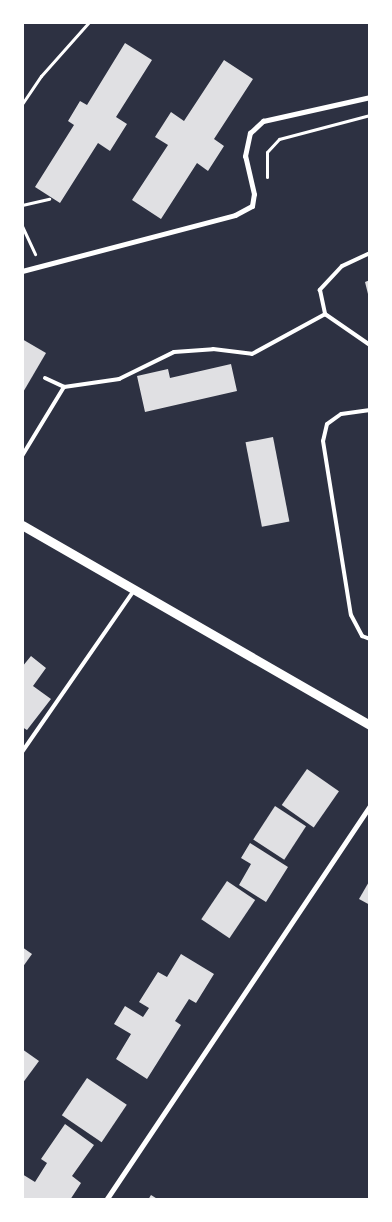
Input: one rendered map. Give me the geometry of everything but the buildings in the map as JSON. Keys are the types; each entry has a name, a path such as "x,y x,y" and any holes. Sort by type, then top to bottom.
{"street":[{"path":"22,271 252,206 254,194 245,156 250,133 263,121 370,97"},
{"path":"22,525 370,726"},
{"path":"106,1200 368,813 370,806"}],"lane":[{"path":"370,253 328,276 320,290 324,314 370,345"},
{"path":"45,378 64,387 119,379 174,352 213,349 252,354 324,314"},
{"path":"22,456 64,387"},
{"path":"370,410 341,414 327,424 323,441 351,615 362,636 370,639"},
{"path":"22,752 134,590"}],"path":[{"path":"22,104 41,76 89,22"},
{"path":"266,181 268,152 279,139 370,115"},
{"path":"22,205 49,199"},
{"path":"22,226 42,266"}]}
